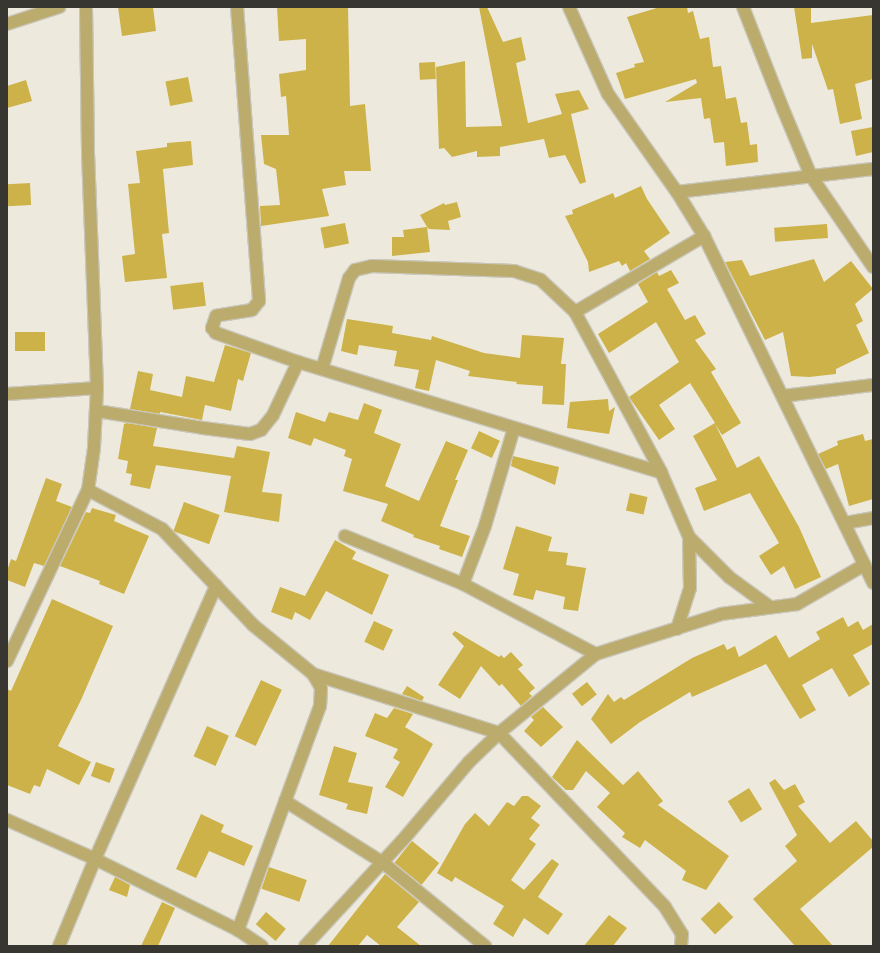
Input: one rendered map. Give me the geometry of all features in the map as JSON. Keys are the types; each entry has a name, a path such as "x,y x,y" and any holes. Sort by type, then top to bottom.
{"street":[{"path":"7,24 59,7"},
{"path":"7,661 88,490 97,411 97,388 88,153 86,7"},
{"path":"237,7 259,301 252,310 216,316 212,328 216,333 298,362 661,472"},
{"path":"569,7 608,94 677,192 704,236 873,583"},
{"path":"743,7 782,109 811,176 873,266"},
{"path":"677,192 873,169"},
{"path":"575,312 704,236"},
{"path":"322,369 349,278 355,270 372,266 514,271 541,280 575,312 661,472 689,537 729,577 770,607"},
{"path":"97,411 250,434 261,430 273,415 298,362"},
{"path":"783,396 873,385"},
{"path":"7,394 97,388"},
{"path":"463,584 485,526 514,428"},
{"path":"88,490 162,529 253,625 313,674 321,688 320,706 238,930"},
{"path":"845,523 873,518"},
{"path":"345,536 463,584 596,654"},
{"path":"677,629 690,588 689,537"},
{"path":"305,946 382,862 469,762 499,733 596,654 721,614 797,604 864,565"},
{"path":"59,946 95,860 216,586"},
{"path":"313,674 499,733 665,907 682,934 681,946"},
{"path":"285,801 382,862 485,946"},
{"path":"7,820 95,860 238,930 256,944"}],"building":[{"path":"118,7 153,7 156,31 122,36"},
{"path":"277,7 348,7 350,106 365,104 371,171 344,171 346,185 322,189 329,216 261,226 260,206 280,205 276,169 264,164 261,135 289,135 286,96 281,97 279,74 306,70 306,39 279,41"},
{"path":"479,7 487,7 503,42 521,37 526,60 516,63 528,123 562,114 555,94 579,90 589,109 571,114 586,182 580,184 565,155 549,158 544,139 500,147 500,156 477,157 477,151 452,157 444,148 439,149 436,67 465,61 466,127 502,126"},
{"path":"660,7 687,7 688,13 693,11 700,39 709,37 713,67 721,66 726,99 736,97 741,123 747,122 750,145 757,144 758,162 726,166 724,142 714,143 710,118 704,119 701,98 665,102 697,83 696,79 625,99 616,73 635,67 634,64 644,62 627,17"},
{"path":"794,7 811,7 811,23 873,15 873,79 855,84 862,119 840,124 833,89 828,90 812,44 812,58 802,59"},
{"path":"435,62 436,79 420,80 419,63"},
{"path":"188,77 193,102 170,106 165,81"},
{"path":"26,80 32,101 7,108 7,86"},
{"path":"873,127 873,152 856,156 851,131"},
{"path":"191,141 193,165 163,169 169,233 162,234 167,278 125,282 122,256 135,254 128,184 140,183 136,151 167,147 167,143"},
{"path":"30,183 31,205 8,206 7,184"},
{"path":"641,186 647,199 670,233 644,251 650,259 630,271 626,263 622,266 619,261 589,272 588,262 565,216 573,214 572,210 613,193 615,198"},
{"path":"457,202 461,217 448,221 450,230 429,229 420,215 444,203 445,205"},
{"path":"345,223 349,244 324,248 320,228"},
{"path":"827,224 828,238 775,242 774,228"},
{"path":"427,227 430,252 392,256 392,237 404,237 403,230"},
{"path":"814,259 824,282 851,261 873,289 855,304 863,321 856,325 869,353 836,369 836,374 809,377 791,376 783,332 765,340 725,262 742,260 750,276"},
{"path":"671,270 679,283 667,289 685,320 695,315 706,334 695,340 716,369 711,372 741,423 722,435 715,424 737,468 759,456 799,527 821,577 795,589 784,566 771,575 759,556 779,543 750,493 704,511 695,488 717,480 693,436 715,423 690,383 659,405 675,429 659,440 629,397 679,362 656,322 609,353 598,334 648,302 638,284 657,272 659,276"},
{"path":"203,282 206,306 173,310 170,286"},
{"path":"347,319 393,326 392,333 431,340 432,336 484,353 520,358 522,335 564,338 561,364 566,364 564,405 542,404 543,386 516,384 517,382 468,376 470,371 436,360 429,391 415,388 419,370 394,366 397,351 359,345 357,355 341,351"},
{"path":"15,332 45,332 45,351 15,351"},
{"path":"225,345 251,353 243,381 238,379 231,411 205,405 202,420 160,412 160,414 130,409 138,371 153,374 150,390 182,397 186,376 214,382"},
{"path":"608,399 609,411 615,407 609,434 567,428 570,402"},
{"path":"364,403 382,410 374,433 401,444 385,486 419,501 446,441 468,450 455,480 458,480 440,526 470,536 462,557 439,549 440,546 413,537 414,535 381,521 388,504 343,491 352,459 344,456 346,450 314,438 311,446 288,438 296,412 325,422 329,412 358,420"},
{"path":"127,423 157,428 153,446 234,458 237,446 270,452 262,492 282,494 279,522 224,512 231,476 156,465 150,489 130,485 132,474 126,473 128,461 118,459 124,424"},
{"path":"479,431 500,441 492,458 471,448"},
{"path":"863,434 865,441 873,439 873,499 849,506 838,464 826,469 818,454 838,445 837,441"},
{"path":"513,456 559,467 555,485 511,466"},
{"path":"46,478 62,484 56,501 72,507 44,566 34,563 25,587 7,580 7,571 11,559 16,561"},
{"path":"630,493 648,497 643,515 626,511"},
{"path":"184,502 220,515 209,544 173,531"},
{"path":"92,508 116,515 114,521 149,536 124,594 99,584 100,581 60,566 86,512 90,513"},
{"path":"516,526 552,537 548,551 568,553 566,565 586,568 578,611 563,609 565,597 536,590 533,600 513,595 519,574 503,569"},
{"path":"335,540 356,552 352,559 389,575 372,615 326,591 310,620 295,612 292,620 271,612 280,587 305,596"},
{"path":"52,599 113,626 81,700 58,746 91,762 79,785 47,769 40,787 34,785 30,794 7,785 7,689 11,691"},
{"path":"843,617 848,627 858,621 863,630 873,624 873,644 853,655 870,684 849,697 832,668 802,685 816,710 800,719 766,664 692,697 690,692 640,722 611,744 591,719 608,694 614,702 621,697 624,700 692,658 724,644 727,650 735,646 739,657 776,635 789,658 820,639 816,632"},
{"path":"374,621 393,630 383,651 364,642"},
{"path":"455,631 499,657 501,655 504,658 511,652 523,665 518,669 535,688 529,693 532,696 521,706 502,684 499,686 481,666 460,699 438,685 464,646 452,634"},
{"path":"261,680 282,690 256,746 235,736"},
{"path":"587,682 597,695 582,706 572,694"},
{"path":"407,686 424,697 422,701 402,694"},
{"path":"543,707 563,727 541,747 524,731 534,720 531,717"},
{"path":"394,708 413,714 405,727 433,744 403,797 385,787 400,762 393,758 398,749 365,736 375,713 387,718"},
{"path":"207,726 229,736 216,766 194,756"},
{"path":"577,740 623,785 638,771 663,801 658,805 729,856 706,890 682,880 686,871 645,840 640,848 622,837 625,833 597,807 610,793 586,771 573,790 566,790 552,777"},
{"path":"334,746 357,753 348,782 373,787 367,814 346,809 348,804 319,795"},
{"path":"96,762 115,769 110,783 91,776"},
{"path":"775,779 784,790 795,784 805,802 798,806 830,843 856,821 873,841 873,847 800,909 833,946 795,946 753,899 797,861 785,846 797,835 769,783"},
{"path":"749,788 762,809 741,822 728,801"},
{"path":"522,796 528,796 541,806 531,818 540,825 529,839 536,844 511,880 524,890 552,859 559,864 538,897 563,914 548,935 524,918 513,937 493,924 504,906 455,877 452,882 437,873 465,824 475,813 489,826 507,802 514,806"},
{"path":"201,814 224,825 221,832 253,846 244,866 209,851 196,878 176,869"},
{"path":"412,841 439,863 422,885 394,863"},
{"path":"269,867 307,880 299,902 262,889"},
{"path":"385,874 419,902 397,927 421,946 381,946 367,935 358,946 328,946"},
{"path":"115,877 130,885 127,897 109,890"},
{"path":"162,902 175,908 158,946 141,946"},
{"path":"719,902 733,917 715,934 701,919"},
{"path":"266,912 286,929 276,941 256,924"},
{"path":"609,915 627,928 613,946 584,946"}]}
